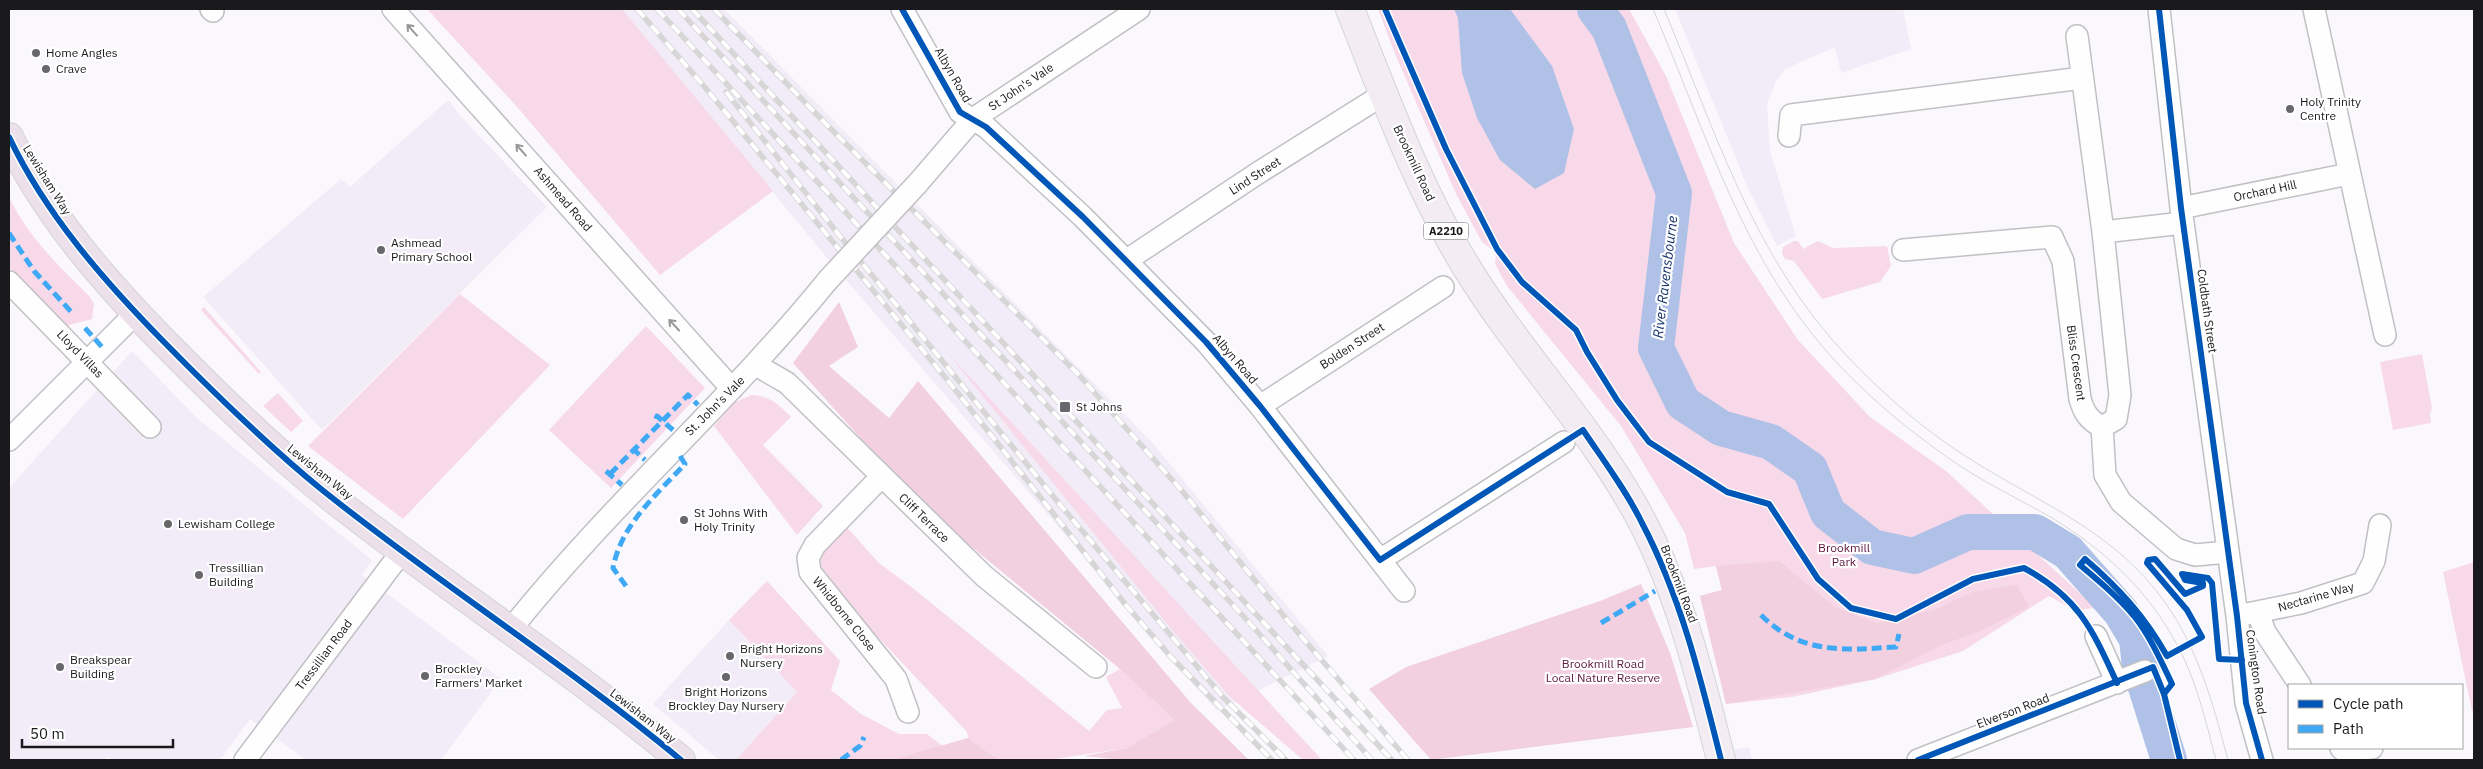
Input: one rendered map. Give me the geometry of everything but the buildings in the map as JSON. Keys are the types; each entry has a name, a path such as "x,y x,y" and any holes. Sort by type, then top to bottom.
{"highway":[{"name":"Lewisham Way","path":"9,137 41,195 72,239 136,313 254,430 322,489 511,629 681,760"}],"main road":[{"name":"Brookmill Road","path":"1350,9 1403,142 1438,216 1467,268 1512,334 1583,430 1642,522 1680,613 1721,760"}],"street":[{"name":"Ashmead Road","path":"393,9 732,389"},
{"name":"Albyn Road","path":"902,9 960,112 991,131 1127,260 1206,342 1260,406 1404,591"},
{"name":"St John's Vale","path":"918,183 973,119 1139,9"},
{"name":"Coldbath Street","path":"2159,9 2182,216 2237,616"},
{"path":"2314,9 2385,334"},
{"path":"2077,36 2103,232 2120,395 2116,418 2102,427 2105,474 2121,502 2176,550 2195,555 2228,552"},
{"path":"1789,136 1791,115 2082,78"},
{"name":"Lind Street","path":"1127,260 1258,173 1384,94"},
{"name":"Orchard Hill","path":"2182,216 2349,174"},
{"name":"St. John's Vale","path":"511,629 672,448 756,365 828,280 918,183"},
{"path":"2103,232 2182,216"},
{"name":"Bliss Crescent","path":"1904,250 2052,237 2063,261 2080,399 2084,413 2092,422 2102,427"},
{"name":"Lloyd Villas","path":"9,282 150,427"},
{"name":"Bolden Street","path":"1260,406 1444,287"},
{"path":"9,440 136,313"},
{"name":"Cliff Terrace","path":"756,365 787,383 984,576 1096,667"},
{"path":"1380,560 1564,442"},
{"name":"Whidborne Close","path":"882,476 816,545 808,558 810,572 896,679 908,712"},
{"name":"Nectarine Way","path":"2237,616 2301,603 2363,583 2374,561 2380,525"},
{"name":"Tressillian Road","path":"245,760 403,550"},
{"path":"2258,612 2265,632 2299,684"},
{"name":"Conington Road","path":"2237,616 2246,703 2262,760"},
{"path":"2096,636 2117,683"},
{"name":"Elverson Road","path":"1918,760 2141,673"},
{"path":"2342,749 2358,749"}],"shaded area":[{"path":"622,9 724,9 1151,441 1328,656 1217,711 828,259"},
{"path":"1675,9 1903,9 1911,49 1841,73 1835,47 1785,69 1776,81 1767,104 1770,151 1796,236 1777,246 1748,188"},
{"name":"Ashmead Primary School","path":"448,100 463,119 547,207 322,430 203,297 341,179 350,187"},
{"name":"Lewisham College","path":"132,351 196,417 372,560 362,575 501,679 441,760 306,760 250,719 220,760 111,760 107,757 104,760 9,760 9,488"},
{"name":"Bright Horizons Nursery","path":"729,620 797,692 736,760 719,760 653,704"},
{"path":"1749,747 1752,760 1732,760 1730,750"}],"green space":[{"path":"427,9 622,9 773,191 660,275 518,108"},
{"name":"Brookmill Park","path":"1378,9 1629,9 1666,76 1734,243 1798,340 1870,417 1946,471 2096,608 2074,610 2049,596 1963,651 1876,679 1792,697 1726,704 1700,596 1722,590 1716,566 1694,569 1685,533 1621,426 1507,286 1495,264 1494,251 1482,242 1456,194 1395,54"},
{"path":"9,197 35,238 90,297 94,304 92,319 62,327 9,267"},
{"path":"1798,241 1803,249 1818,241 1833,248 1887,246 1891,266 1880,282 1822,299 1794,261 1785,259 1782,253 1783,247"},
{"path":"460,294 550,365 403,519 308,446"},
{"path":"839,302 858,347 829,366 889,418 918,381 1191,703 1249,760 1123,760 1084,756 1127,748 1174,720 1120,669 951,530 863,441 793,363"},
{"path":"204,307 261,372 259,374 201,310"},
{"path":"646,326 705,388 611,488 549,430"},
{"path":"947,352 1322,760 1303,760 1229,696 1173,631"},
{"path":"2422,354 2432,408 2430,414 2431,423 2393,430 2380,362"},
{"path":"278,393 303,421 291,432 263,406"},
{"path":"752,395 769,399 791,417 763,445 823,506 797,535 714,426 735,402"},
{"path":"842,522 879,563 914,589 1089,731 1107,710 1122,708 1106,677 1120,669 1174,720 1127,748 1049,760 999,760 968,738 967,732 861,619 814,557"},
{"path":"1779,561 1835,607 1877,623 1934,610 1972,592 2017,585 2029,607 1978,632 1939,646 1876,679 1726,704 1700,596 1722,590 1716,566"},
{"path":"2474,562 2474,710 2472,711 2443,572"},
{"path":"767,581 840,661 831,690 861,714 899,734 927,734 944,747 891,760 736,760 797,692 729,620"},
{"name":"Brookmill Road Local Nature Reserve","path":"1641,584 1670,653 1693,727 1431,760 1369,689 1406,667 1600,601"},
{"path":"968,738 999,760 891,760"}],"water":[{"path":"1454,9 1510,9 1552,66 1574,129 1564,173 1535,189 1500,160 1477,118 1462,73 1458,18"}],"waterway":[{"name":"River Ravensbourne","path":"1595,9 1609,28 1674,193 1656,348 1683,403 1721,428 1771,442 1810,469 1828,513 1872,547 1914,556 1968,532 2035,532 2068,552 2121,612 2137,639 2140,668 2169,760"}],"tram line":[{"path":"1653,9 1730,196 1777,284 1806,326 1853,379 1914,433 1963,468 2071,530 2122,571 2151,604 2175,641 2189,669 2216,760"},
{"path":"1664,9 1740,192 1786,278 1815,318 1847,356 1890,398 1921,424 1970,459 2083,526 2109,544 2133,565 2155,590 2176,619 2185,636 2207,688 2228,760"}],"railway":[{"path":"637,9 703,85 949,382 1125,604 1171,657 1272,760"},
{"path":"657,9 1354,760"},
{"path":"678,9 1246,619 1372,760"},
{"path":"692,9 1392,760"},
{"path":"714,9 829,127 1078,374 1183,492 1288,621 1408,760"},
{"path":"726,92 835,230 1062,507 1223,697 1286,760"}],"marked path":[{"path":"9,233 34,271 74,315"},
{"path":"85,328 102,347"},
{"path":"610,474 688,395 698,405"},
{"path":"656,419 657,416 673,430"},
{"path":"632,448 645,460"},
{"path":"626,586 613,568 617,552 632,524 641,512 685,464 680,456"},
{"path":"606,471 622,485"},
{"path":"1601,623 1655,591"},
{"path":"1761,615 1776,628 1792,637 1824,647 1841,649 1896,647 1899,634"},
{"path":"841,760 860,746 864,737"}],"cycle path":[{"path":"902,9 960,112 986,127 1083,217 1206,342 1260,406 1380,560 1583,430 1622,487 1656,551 1689,639 1721,760"},
{"path":"1385,9 1446,149 1497,249 1522,282 1576,330 1587,352 1617,400 1649,442 1727,492 1769,504 1818,579 1851,608 1896,619 1973,579 2024,568 2043,579 2058,591 2082,616 2100,646 2117,683"},
{"path":"2159,9 2181,208 2237,616 2246,703 2262,760"},
{"path":"9,137 41,194 99,272 165,343 222,400 301,472 365,524 593,690 681,760"},
{"path":"2164,694 2172,684 2150,640 2128,609 2080,565 2085,559 2130,604 2150,628 2167,656 2202,637 2187,610 2147,563 2148,560 2155,559 2185,594 2203,586 2203,583 2185,580 2182,574 2208,578 2212,583 2219,659 2242,660"},
{"path":"1918,760 2153,667 2164,694 2180,760"}],"place":[{"name":"Home Angles","path":"36,53"},
{"name":"Crave","path":"46,69"},
{"name":"Holy Trinity Centre","path":"2290,109"},
{"name":"Ashmead Primary School","path":"381,250"},
{"name":"St Johns","path":"1065,407"},
{"name":"St Johns With Holy Trinity","path":"684,520"},
{"name":"Lewisham College","path":"168,524"},
{"name":"Tressillian Building","path":"199,575"},
{"name":"Bright Horizons Nursery","path":"730,656"},
{"name":"Breakspear Building","path":"60,667"},
{"name":"Brockley Farmers' Market","path":"425,676"},
{"name":"Bright Horizons Brockley Day Nursery","path":"726,677"}]}
